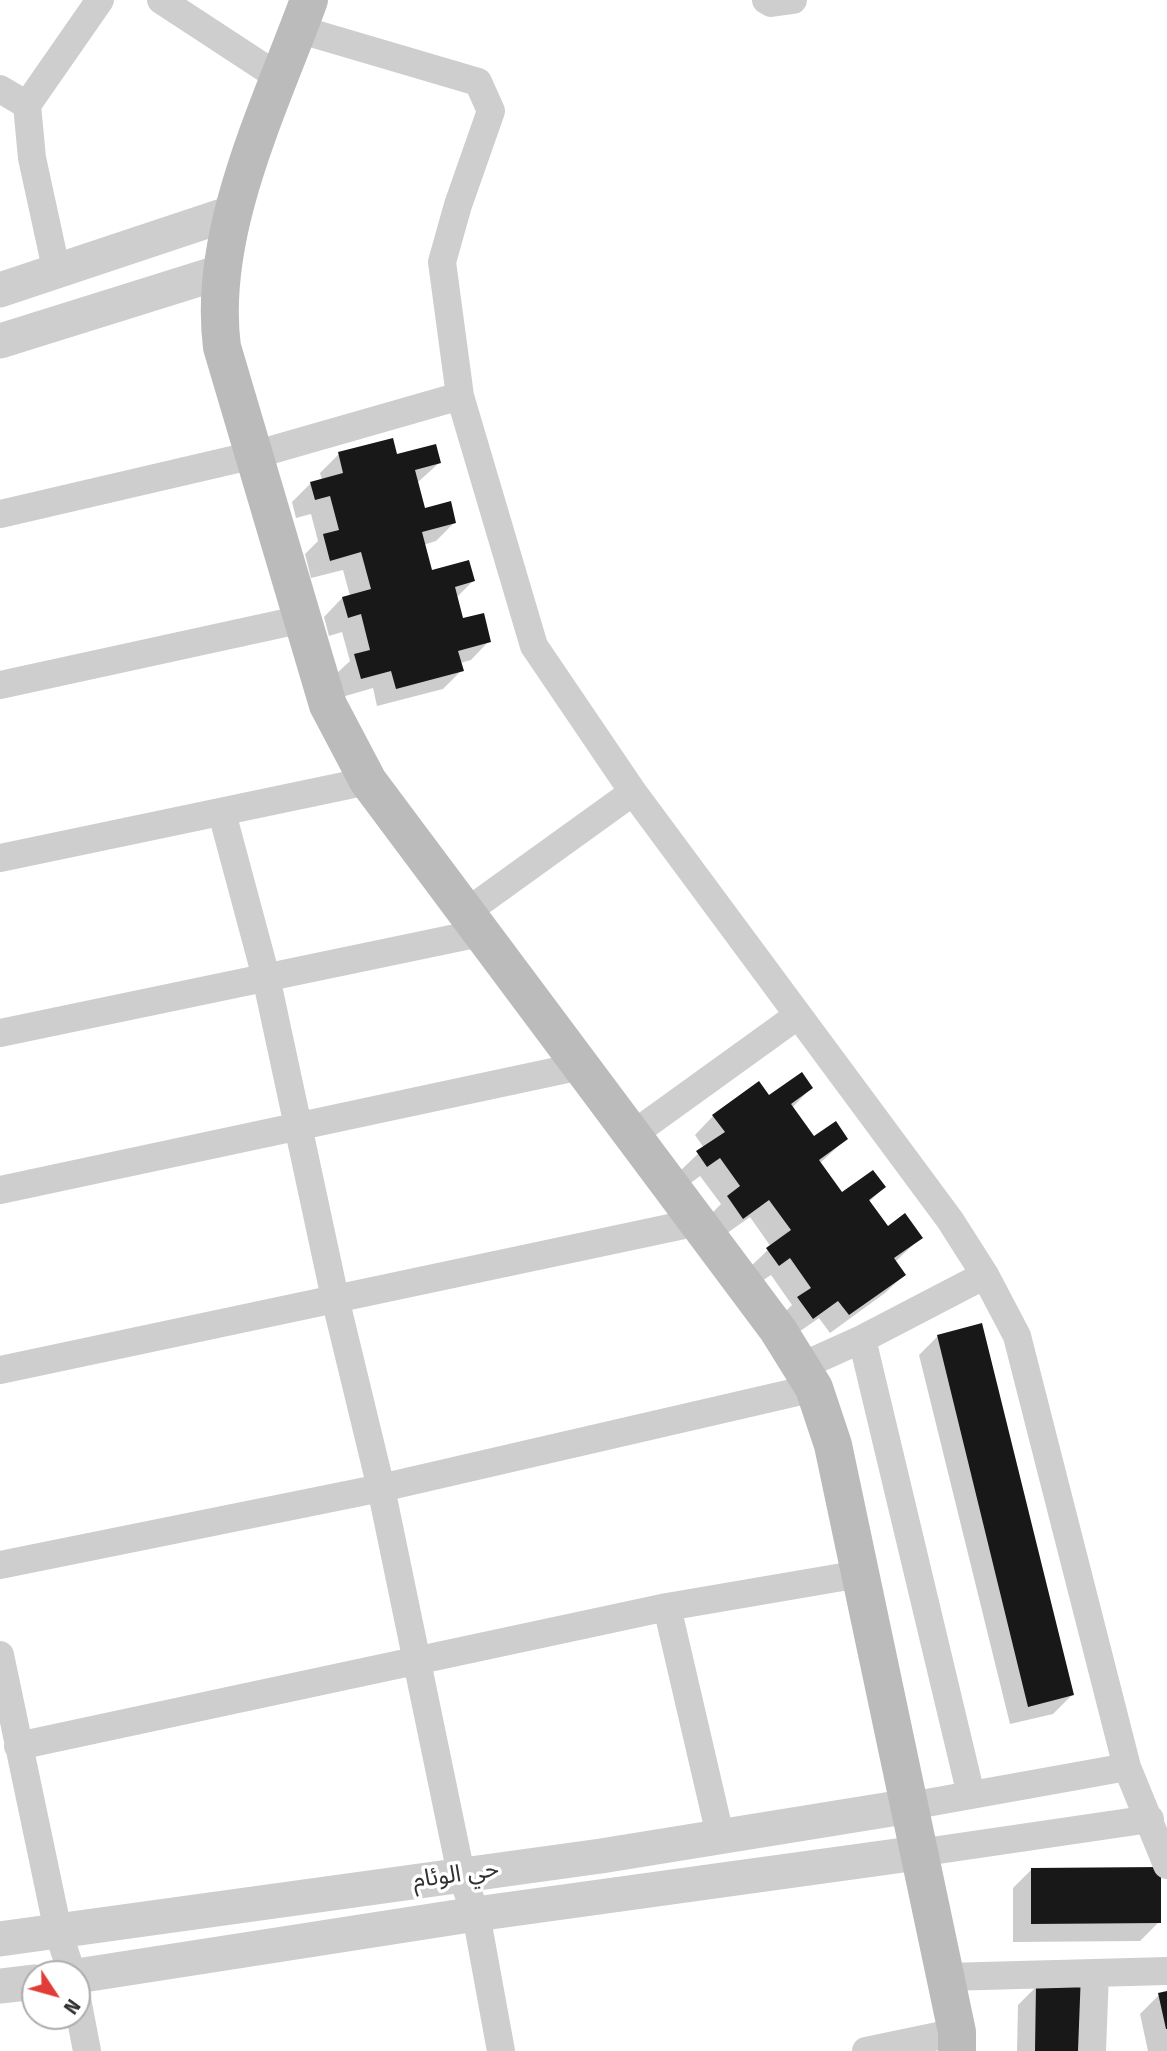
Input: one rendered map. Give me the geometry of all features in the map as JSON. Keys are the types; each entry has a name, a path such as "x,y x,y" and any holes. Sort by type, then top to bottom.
{"main road":[{"path":"303,14 234,212 221,272 218,315 222,347 328,705 368,781 698,1222 808,1377 833,1445 946,1977 957,2041"}],"street":[{"path":"57,273 32,158 27,104 100,0"},
{"path":"162,0 280,78"},
{"path":"766,0 771,4 793,0"},
{"path":"303,14 478,82 485,93 491,111 458,205 442,262 460,397 534,646 601,740 633,792 950,1220 985,1275 1017,1336 1127,1767 1167,1865"},
{"path":"0,89 27,104"},
{"path":"0,290 234,212"},
{"path":"0,341 221,272"},
{"path":"0,514 254,455 460,397"},
{"path":"0,685 303,619"},
{"path":"0,858 368,781"},
{"path":"0,1033 266,977 472,923 633,792"},
{"path":"222,813 266,977 335,1298 381,1488 461,1874 476,1914 500,2051"},
{"path":"632,1135 797,1016"},
{"path":"0,1190 581,1066"},
{"path":"0,1370 698,1222"},
{"path":"0,1565 381,1488 808,1377 862,1339 985,1275"},
{"path":"862,1339 971,1795"},
{"path":"18,1746 667,1607 860,1574"},
{"path":"667,1607 720,1835"},
{"path":"0,1655 58,1931 67,1960"},
{"path":"910,1806 1127,1767"},
{"name":"حي الوئام","path":"0,1939 601,1856 910,1806"},
{"path":"918,1853 1150,1819"},
{"name":"حي الوئام","path":"91,1974 476,1914 918,1853"},
{"path":"946,1977 1167,1971"},
{"path":"1092,2051 1095,1973"},
{"path":"0,1986 21,1984"},
{"path":"83,2030 87,2051"},
{"path":"866,2051 957,2041"}],"building":[{"path":"393,438 397,454 436,444 441,463 415,470 425,508 451,501 456,523 422,532 432,570 469,560 475,581 455,587 463,618 484,613 491,642 458,651 464,671 396,689 391,671 361,679 354,654 370,650 361,614 348,618 342,597 371,589 361,552 330,561 323,534 339,530 330,496 315,500 310,482 343,473 338,452"},
{"path":"802,1072 813,1088 791,1104 814,1136 836,1121 848,1139 819,1160 842,1192 873,1170 886,1187 869,1200 888,1226 905,1213 923,1238 894,1258 906,1275 849,1315 838,1301 813,1319 797,1297 811,1288 790,1258 779,1266 766,1248 791,1230 769,1200 743,1219 727,1196 740,1186 720,1158 707,1167 696,1151 725,1132 712,1115 759,1081 769,1095"},
{"path":"982,1323 1074,1695 1028,1707 937,1335"},
{"path":"1161,1867 1161,1923 1031,1924 1031,1868"},
{"path":"1036,1984 1086,1985 1085,2051 1035,2051"},
{"path":"1167,1991 1167,2029 1166,2029 1158,1993"}]}
